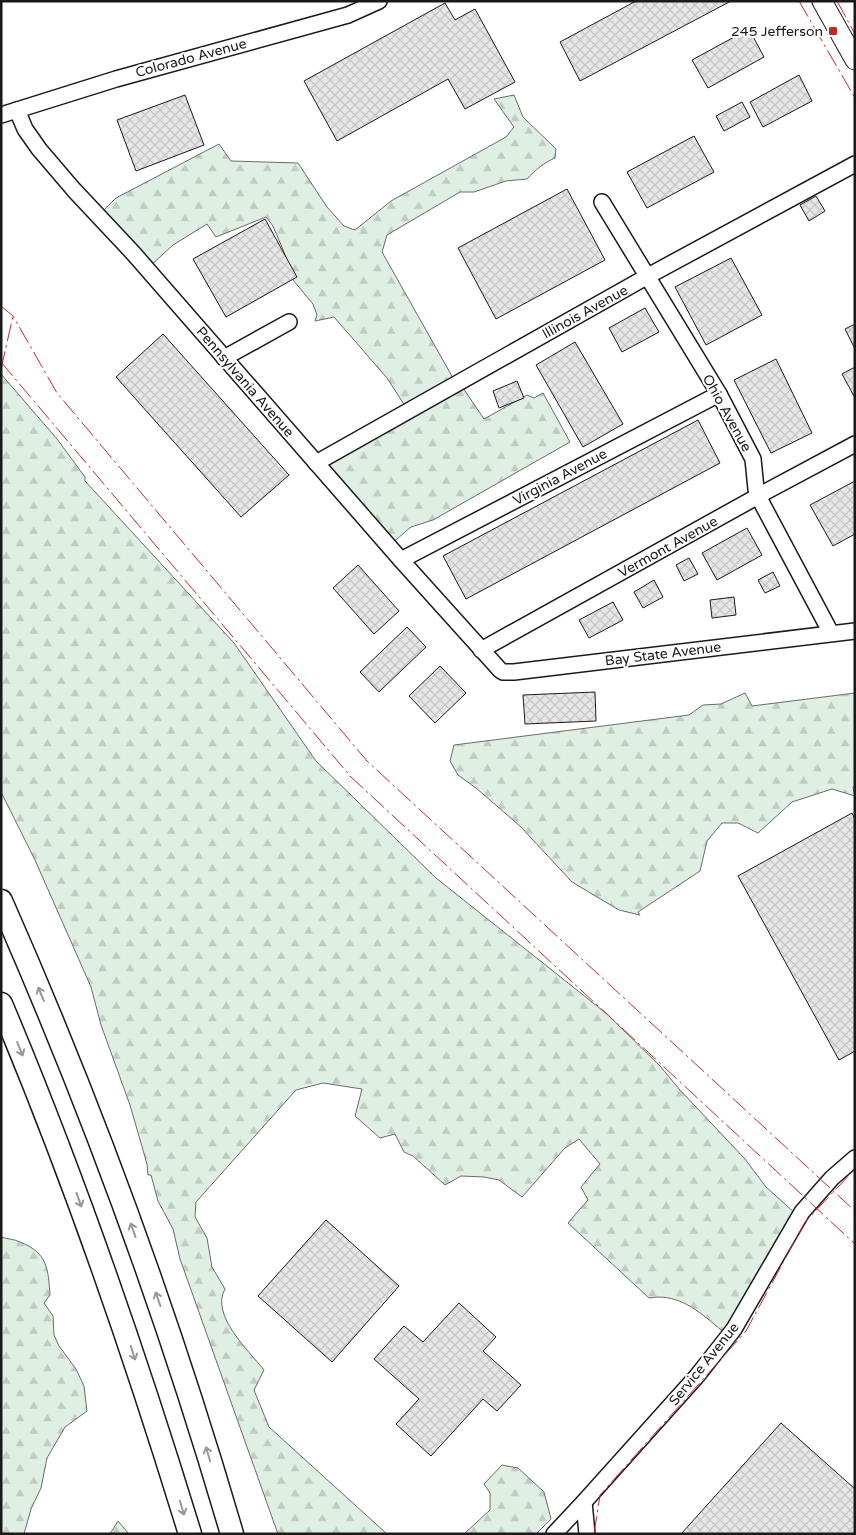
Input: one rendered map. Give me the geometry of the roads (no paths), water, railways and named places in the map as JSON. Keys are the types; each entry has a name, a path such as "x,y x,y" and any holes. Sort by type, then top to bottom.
{"highway":[{"path":"1,901 62,1042 122,1197 181,1367 232,1534"},
{"path":"1,1004 65,1162 99,1255 147,1394 190,1534"}],"main road":[{"path":"822,1 855,60"}],"street":[{"name":"Colorado Avenue","path":"1,115 116,79 348,15 379,1"},
{"name":"Pennsylvania Avenue","path":"17,110 26,129 40,149 74,190 134,254 481,650"},
{"name":"Illinois Avenue","path":"316,462 648,276 855,164"},
{"name":"Ohio Avenue","path":"602,202 718,394 753,459 758,496 832,634"},
{"path":"224,358 289,322"},
{"name":"Virginia Avenue","path":"401,560 718,394"},
{"name":"Vermont Avenue","path":"481,650 855,444"},
{"name":"Bay State Avenue","path":"481,650 503,672 514,672 855,631"},
{"name":"Service Avenue","path":"554,1534 697,1376 734,1329 802,1212 832,1178 855,1158"},
{"path":"584,1502 587,1534"}],"place":[{"name":"245 Jefferson","path":"833,31"}]}
